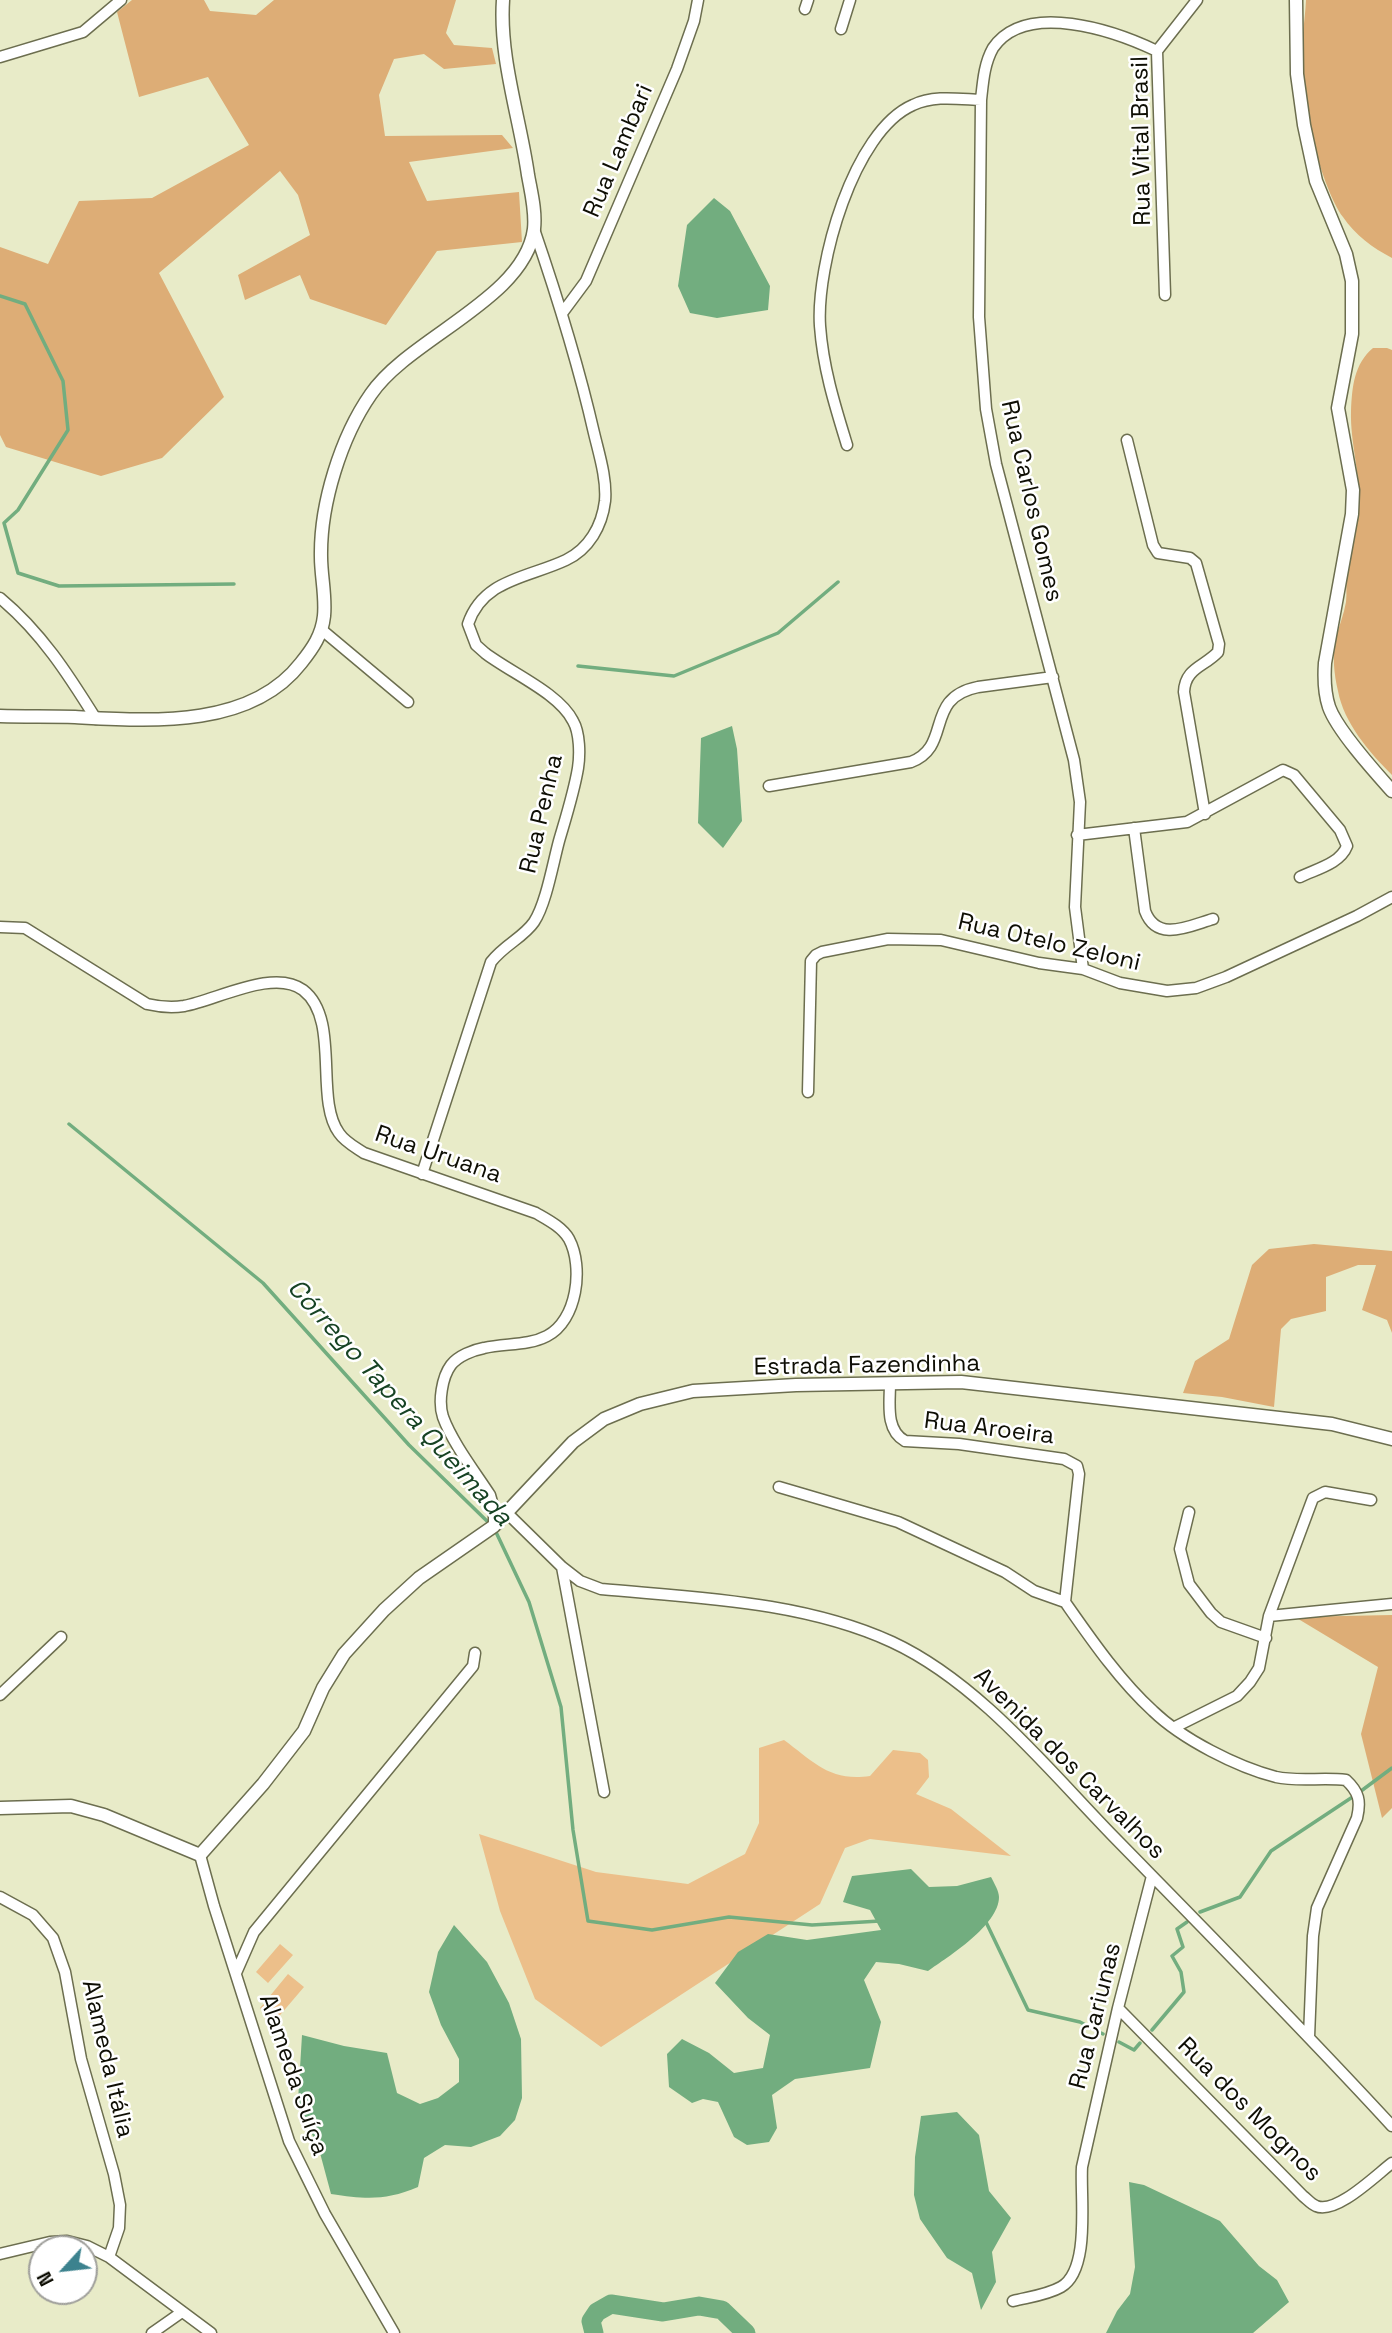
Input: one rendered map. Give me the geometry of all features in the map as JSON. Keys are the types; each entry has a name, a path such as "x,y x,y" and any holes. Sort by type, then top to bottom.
{"street":[{"path":"0,57 83,32 121,0"},
{"path":"0,716 156,719 192,716 248,703 268,694 287,680 311,651 322,630 324,614 321,556 324,517 336,471 359,413 383,379 498,289 528,249 534,229 526,159 507,53 503,0"},
{"name":"Rua Lambari","path":"563,312 586,281 677,69 694,21 698,0"},
{"path":"841,29 850,0"},
{"name":"Rua Vital Brasil","path":"1166,295 1157,51 1197,0"},
{"path":"1296,0 1297,74 1304,125 1316,181 1346,254 1352,281 1352,334 1338,408 1353,489 1352,514 1325,663 1324,685 1330,709 1341,727 1392,791"},
{"name":"Rua Carlos Gomes","path":"1083,969 1075,907 1080,802 1074,760 996,464 986,409 979,317 981,100 985,67 994,46 1008,33 1035,22 1063,20 1092,25 1157,51"},
{"path":"847,445 828,384 820,325 823,273 839,214 858,167 884,125 910,106 921,102 942,98 981,100"},
{"name":"Rua Penha","path":"422,1174 491,962 502,948 525,932 535,920 548,885 578,766 575,723 565,708 485,653 476,645 468,624 472,612 487,593 580,552 596,533 605,500 603,471 563,312 534,229"},
{"path":"1127,440 1153,545 1158,553 1190,558 1196,563 1219,645 1218,652 1189,675 1185,681 1184,692 1205,814"},
{"path":"0,598 39,635 96,719"},
{"path":"322,630 408,702"},
{"path":"769,786 922,758 931,749 945,704 956,695 978,687 1053,677"},
{"path":"1077,835 1187,822 1283,770 1294,775 1340,830 1346,846 1344,853 1337,859 1300,877"},
{"path":"1134,828 1145,911 1150,923 1158,929 1173,930 1213,919"},
{"name":"Rua Otelo Zeloni","path":"808,1092 811,961 816,954 888,939 941,940 1038,963 1083,969 1120,983 1167,991 1196,988 1226,977 1392,897"},
{"name":"Rua Uruana","path":"0,927 25,928 147,1004 164,1008 184,1006 267,983 285,982 304,990 318,1009 324,1034 331,1117 338,1133 349,1144 365,1153 536,1213 556,1224 569,1238 576,1258 576,1279 569,1313 561,1327 531,1342 483,1348 465,1354 452,1363 445,1378 441,1398 442,1415 489,1495 494,1509 491,1529"},
{"name":"Estrada Fazendinha","path":"507,1513 573,1442 604,1419 639,1404 693,1391 961,1382 1332,1424 1392,1440"},
{"name":"Rua Aroeira","path":"890,1383 890,1412 894,1430 898,1437 905,1441 960,1444 1064,1459 1077,1466 1079,1474 1065,1602"},
{"path":"779,1487 898,1522 1005,1572 1034,1591 1065,1602 1091,1639 1154,1712 1223,1757 1280,1778 1346,1780 1357,1790 1360,1805 1357,1818 1317,1908 1313,1936 1309,2037"},
{"path":"1175,1727 1237,1696 1259,1668 1269,1616 1313,1498 1325,1492 1371,1500"},
{"path":"1189,1512 1180,1549 1189,1584 1211,1614 1221,1622 1266,1638"},
{"path":"0,1808 71,1806 104,1815 200,1855 263,1784 304,1731 323,1688 344,1654 384,1610 419,1578 491,1529 507,1513"},
{"name":"Avenida dos Carvalhos","path":"507,1513 562,1567 580,1581 601,1589 784,1610 837,1623 891,1642 934,1666 970,1692 1020,1740 1392,2126"},
{"path":"562,1567 604,1792"},
{"path":"1269,1616 1392,1604"},
{"path":"0,1695 61,1637"},
{"path":"236,1973 254,1932 473,1666 475,1653"},
{"name":"Alameda Suíça","path":"200,1855 289,2141 325,2214 394,2333"},
{"name":"Rua Cariunas","path":"1013,2301 1064,2286 1074,2270 1084,2220 1080,2192 1082,2167 1118,2008 1152,1876"},
{"name":"Alameda Itália","path":"0,1897 33,1915 47,1930 53,1938 65,1972 81,2059 114,2174 120,2205 118,2228 109,2257"},
{"name":"Rua dos Mognos","path":"1118,2008 1316,2207 1329,2208 1340,2204 1392,2162"},
{"path":"0,2254 50,2242 67,2241 87,2246 109,2257 211,2333"},
{"path":"152,2333 182,2312"}],"shaded area":[{"path":"132,0 204,0 210,11 256,15 274,0 456,0 446,33 454,45 492,48 496,64 444,69 424,54 394,59 379,95 385,136 502,135 513,148 409,162 427,201 519,192 522,242 437,251 386,325 310,299 300,275 245,300 238,275 310,235 298,195 280,171 159,273 224,397 162,458 101,476 6,447 0,435 0,247 48,264 79,201 152,198 249,145 208,77 139,97 117,12"},
{"path":"1306,0 1392,0 1392,258 1365,240 1348,224 1335,204 1320,166 1308,121 1302,80 1301,56"},
{"path":"714,198 730,211 770,286 768,310 717,318 690,313 678,286 687,225"},
{"path":"1373,348 1392,350 1392,775 1366,747 1352,726 1341,703 1334,664 1336,638 1346,602 1347,566 1358,507 1351,423 1352,393 1358,369"},
{"path":"732,726 737,749 742,821 723,848 698,823 701,738"},
{"path":"1314,1244 1392,1251 1392,1333 1387,1320 1362,1310 1376,1265 1358,1265 1326,1277 1326,1311 1291,1319 1281,1329 1274,1407 1183,1393 1195,1361 1229,1339 1252,1265 1269,1249"},
{"path":"1392,1615 1392,1808 1382,1818 1361,1734 1378,1667 1295,1617"},
{"path":"784,1740 823,1769 844,1776 870,1776 893,1750 920,1753 928,1760 929,1777 916,1794 951,1809 1011,1856 870,1839 845,1848 820,1904 601,2047 535,1999 500,1911 479,1834 596,1872 688,1884 745,1854 759,1823 759,1748"},
{"path":"911,1869 929,1887 957,1886 991,1877 999,1897 997,1908 982,1929 928,1971 876,1962 864,1980 881,2022 870,2068 795,2079 772,2095 777,2128 769,2142 747,2145 734,2137 718,2102 703,2099 692,2103 669,2087 667,2054 682,2039 709,2053 734,2073 763,2068 770,2035 748,2018 715,1983 738,1952 768,1934 807,1940 881,1930 870,1910 843,1902 852,1876"},
{"path":"454,1925 487,1962 509,2003 521,2039 522,2098 515,2120 500,2136 471,2147 445,2145 424,2158 418,2187 375,2198 331,2194 320,2153 298,2101 302,2035 387,2053 397,2093 420,2104 438,2098 459,2082 459,2059 441,2025 429,1992 438,1952"},
{"path":"280,1944 293,1955 268,1983 256,1972"},
{"path":"288,1974 304,1987 275,2021 260,2008"},
{"path":"957,2112 979,2135 989,2191 1011,2218 992,2252 996,2282 981,2310 972,2273 947,2258 920,2219 914,2195 915,2157 921,2116"},
{"path":"1129,2182 1144,2185 1220,2221 1259,2266 1277,2280 1289,2302 1253,2333 1106,2333 1117,2311 1130,2294 1135,2267"}],"waterway":[{"path":"0,296 25,304 63,381 68,430 18,510 4,523 18,573 59,586 234,584"},
{"path":"578,666 674,676 778,633 838,582"},
{"name":"Córrego Tapera Queimada","path":"69,1124 263,1283 409,1445 490,1524"},
{"name":"Córrego Tapera Queimada","path":"495,1530 529,1602 561,1707 573,1830 588,1921 652,1930 729,1917 812,1925 880,1921"},
{"name":"Córrego Tapera Queimada","path":"1200,1912 1240,1897 1271,1851 1392,1768"},
{"name":"Córrego Tapera Queimada","path":"985,1920 1028,2010 1080,2022 1103,2034"},
{"name":"Córrego Tapera Queimada","path":"1152,2030 1184,1992 1181,1972 1172,1956 1183,1947 1177,1929 1187,1922"},
{"name":"Córrego Tapera Queimada","path":"1119,2042 1134,2050 1140,2043"},
{"path":"594,2333 591,2321 597,2312 611,2304 663,2312 699,2306 722,2310 746,2333"}]}
